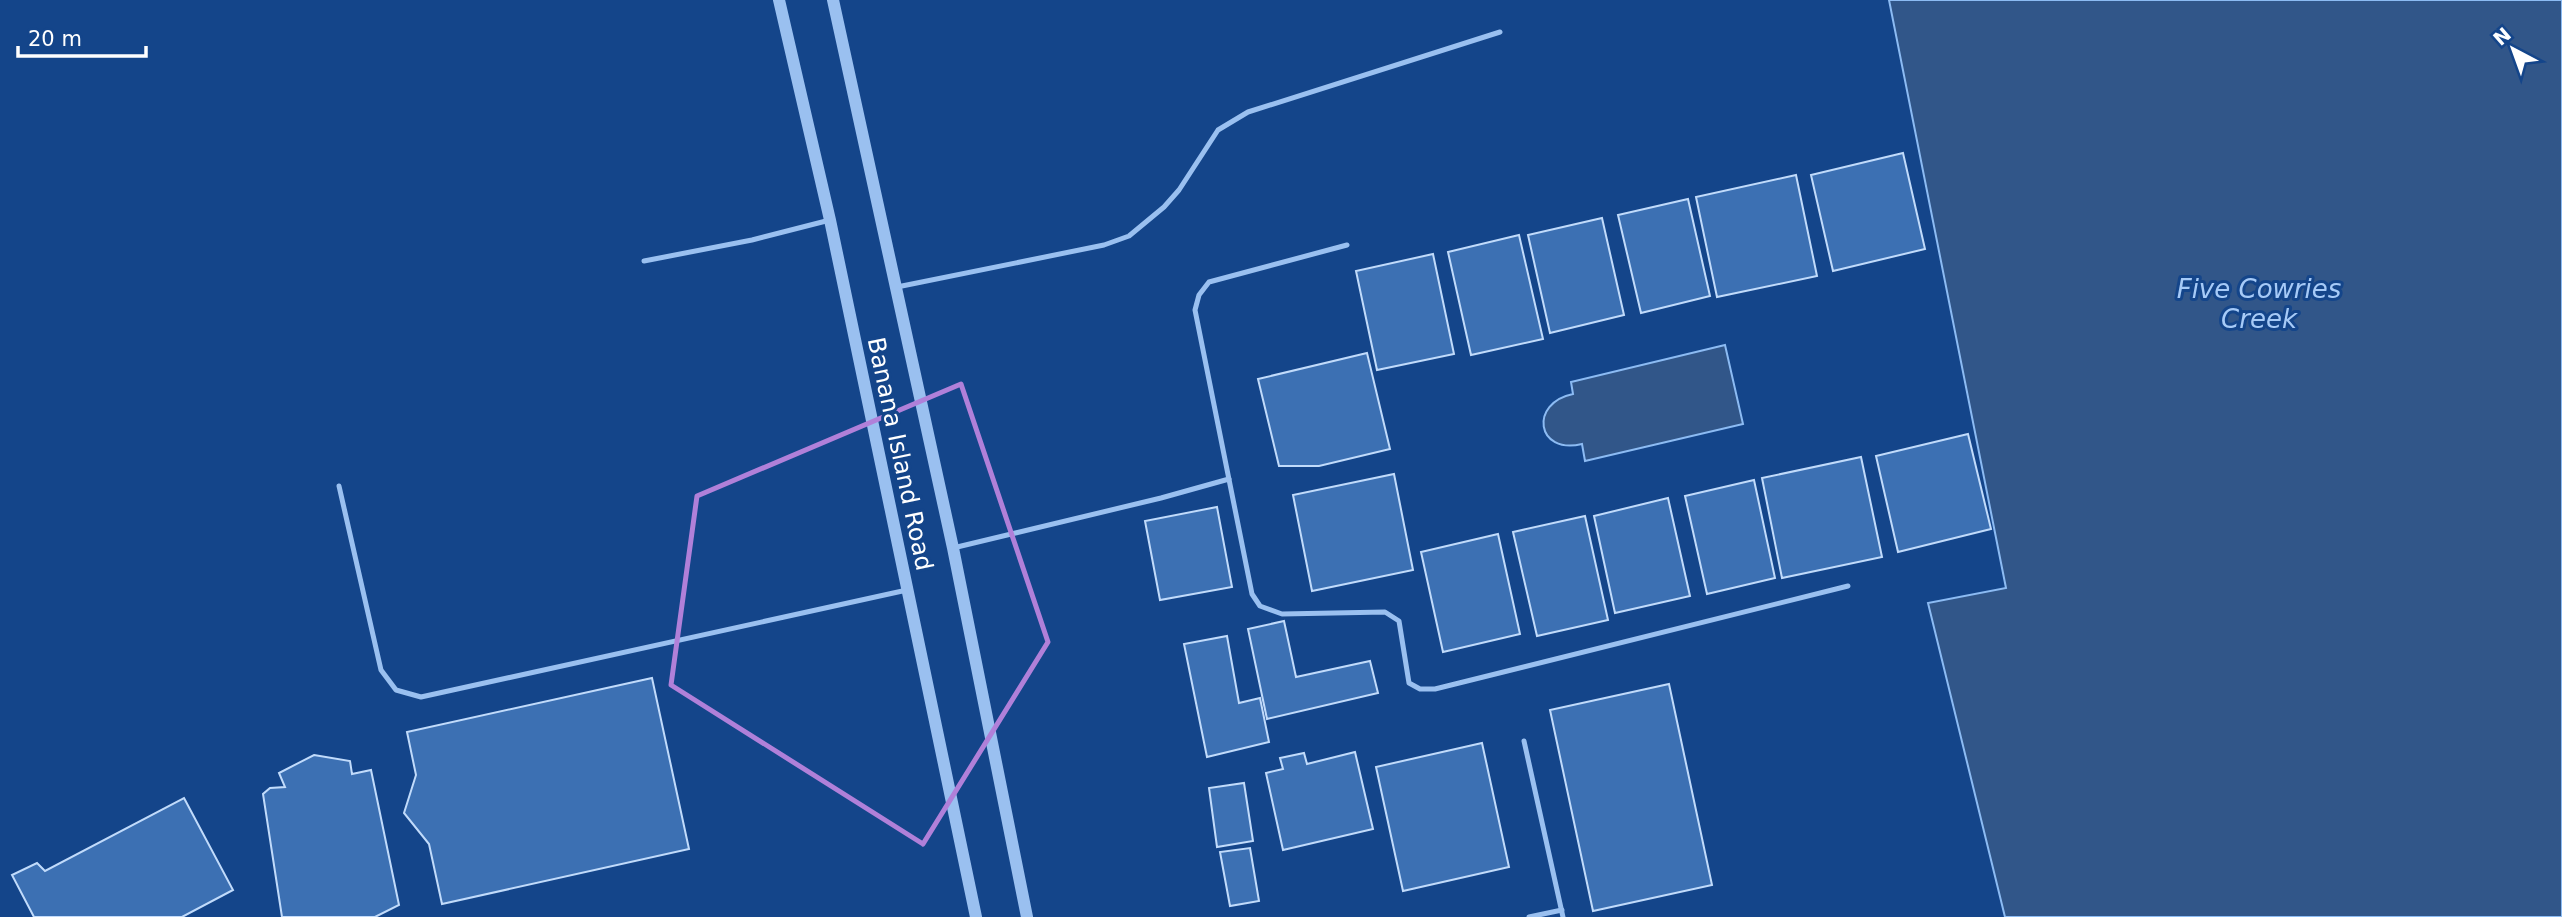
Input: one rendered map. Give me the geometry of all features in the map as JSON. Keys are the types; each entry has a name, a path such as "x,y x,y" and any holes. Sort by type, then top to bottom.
{"street":[{"name":"Banana Island Road","path":"779,0 830,220 976,917"},
{"name":"Banana Island Road","path":"833,0 953,548 1027,917"}],"lane":[{"path":"894,287 1104,245 1129,236 1164,207 1179,190 1218,130 1248,112 1500,32"},
{"path":"644,261 752,240 830,220"},
{"path":"1347,245 1209,282 1199,295 1195,310 1252,594 1260,606 1282,614 1385,612 1394,616 1399,621 1409,683 1420,690 1435,690 1848,586"},
{"path":"953,548 1229,479"},
{"path":"339,486 381,670 396,690 421,698 907,590"},
{"path":"1524,741 1563,917"},
{"path":"1529,917 1562,910"}],"highlighted area":[{"path":"961,384 1048,642 923,844 671,685 697,496"}],"water":[{"name":"Five Cowries Creek","path":"1889,0 2562,0 2562,917 2005,917 1928,603 2006,588"},
{"path":"1725,345 1743,424 1585,461 1582,444 1567,445 1555,442 1547,435 1544,417 1549,407 1559,399 1573,394 1571,382"}],"building":[{"path":"1903,153 1925,249 1833,271 1811,175"},
{"path":"1796,175 1817,276 1717,297 1696,197"},
{"path":"1688,199 1710,296 1641,313 1618,215"},
{"path":"1602,218 1624,315 1550,333 1528,235"},
{"path":"1519,235 1543,339 1471,355 1448,252"},
{"path":"1433,254 1454,354 1377,370 1356,271"},
{"path":"1367,353 1390,449 1319,466 1279,466 1258,379"},
{"path":"1968,434 1991,529 1898,552 1876,456"},
{"path":"1861,457 1882,557 1782,578 1762,478"},
{"path":"1394,474 1413,570 1312,591 1293,495"},
{"path":"1754,480 1775,578 1707,594 1685,496"},
{"path":"1668,498 1690,596 1615,613 1594,516"},
{"path":"1217,507 1232,587 1160,600 1145,521"},
{"path":"1585,516 1608,620 1537,636 1513,532"},
{"path":"1498,534 1520,634 1443,652 1421,552"},
{"path":"1284,621 1296,677 1370,661 1378,693 1267,719 1248,629"},
{"path":"1227,636 1239,703 1260,698 1269,742 1207,757 1184,644"},
{"path":"652,678 689,849 442,904 429,844 404,813 416,775 407,732"},
{"path":"1669,684 1712,885 1593,911 1550,710"},
{"path":"1482,743 1509,867 1403,891 1376,767"},
{"path":"1355,752 1373,829 1283,850 1266,773 1283,769 1280,758 1304,753 1307,764"},
{"path":"314,755 350,761 352,774 371,770 399,905 375,917 282,917 263,794 270,788 285,787 279,773"},
{"path":"1244,783 1253,841 1217,847 1209,788"},
{"path":"184,798 233,890 182,917 34,917 12,875 37,863 45,871"},
{"path":"1250,848 1259,901 1230,906 1220,852"}]}
